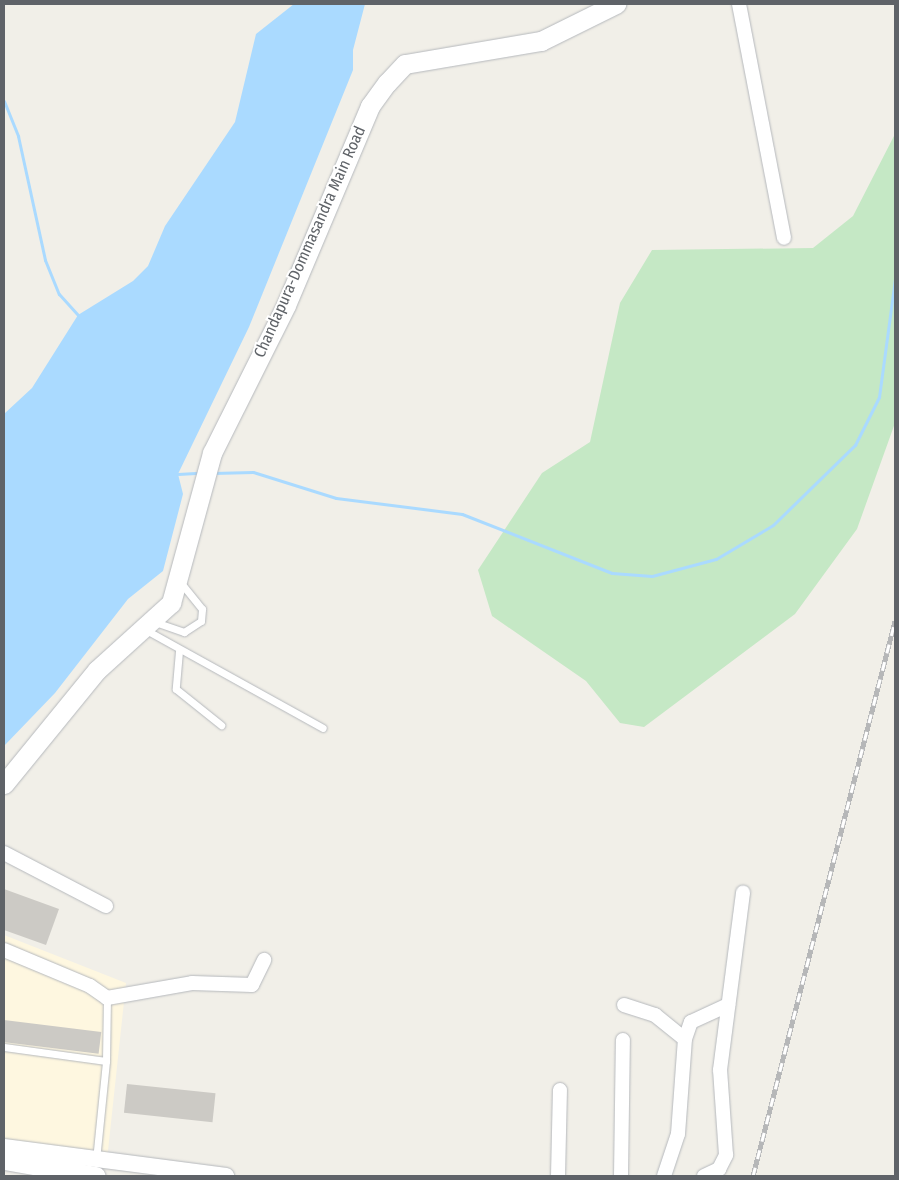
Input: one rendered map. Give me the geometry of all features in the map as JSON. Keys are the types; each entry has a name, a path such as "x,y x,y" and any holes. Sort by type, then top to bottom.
{"main road":[{"name":"Chandapura-Dommasandra Main Road","path":"4,784 97,670 150,626 171,603 180,582 206,473 286,305 370,106 387,83 405,64 541,41 616,4"},
{"path":"4,1160 74,1175 96,1168"}],"street":[{"path":"739,4 784,238"},
{"path":"4,853 106,906"},
{"path":"704,1176 719,1169 726,1155 720,1070 743,892"},
{"path":"4,950 90,986 107,998 192,983 252,985 264,960"},
{"path":"664,1176 678,1134 685,1039 698,1016 728,1005"},
{"path":"624,1006 654,1015 685,1039"},
{"path":"621,1176 623,1040"},
{"path":"558,1176 560,1090"},
{"path":"4,1147 96,1168 226,1176"}],"lane":[{"path":"150,626 184,632 201,620 202,609 180,582"},
{"path":"150,626 179,651 323,728"},
{"path":"179,651 176,689 221,725"},
{"path":"96,1168 106,1061 107,998"},
{"path":"4,1047 106,1061"}],"shaded area":[{"path":"4,935 126,983 107,1160 4,1143"}],"green space":[{"path":"895,134 895,423 857,529 795,614 644,727 620,723 586,681 492,616 478,570 542,473 590,442 620,303 652,250 813,248 853,216"}],"water":[{"path":"294,4 365,4 353,50 353,70 249,327 178,474 183,494 163,571 128,599 55,693 4,746 4,414 32,388 78,315 133,281 148,266 165,226 235,122 256,34"}],"building":[{"path":"4,889 59,909 46,945 4,930"},
{"path":"4,1020 101,1032 99,1054 4,1042"},
{"path":"127,1084 216,1093 212,1122 124,1113"}],"waterway":[{"path":"4,101 18,136 45,260 59,294 78,315"},
{"path":"213,473 253,472 336,498 462,514 612,573 652,576 716,559 773,525 855,445 879,397 895,279"},
{"path":"178,474 200,473"}],"railway":[{"path":"753,1176 895,621"}]}
